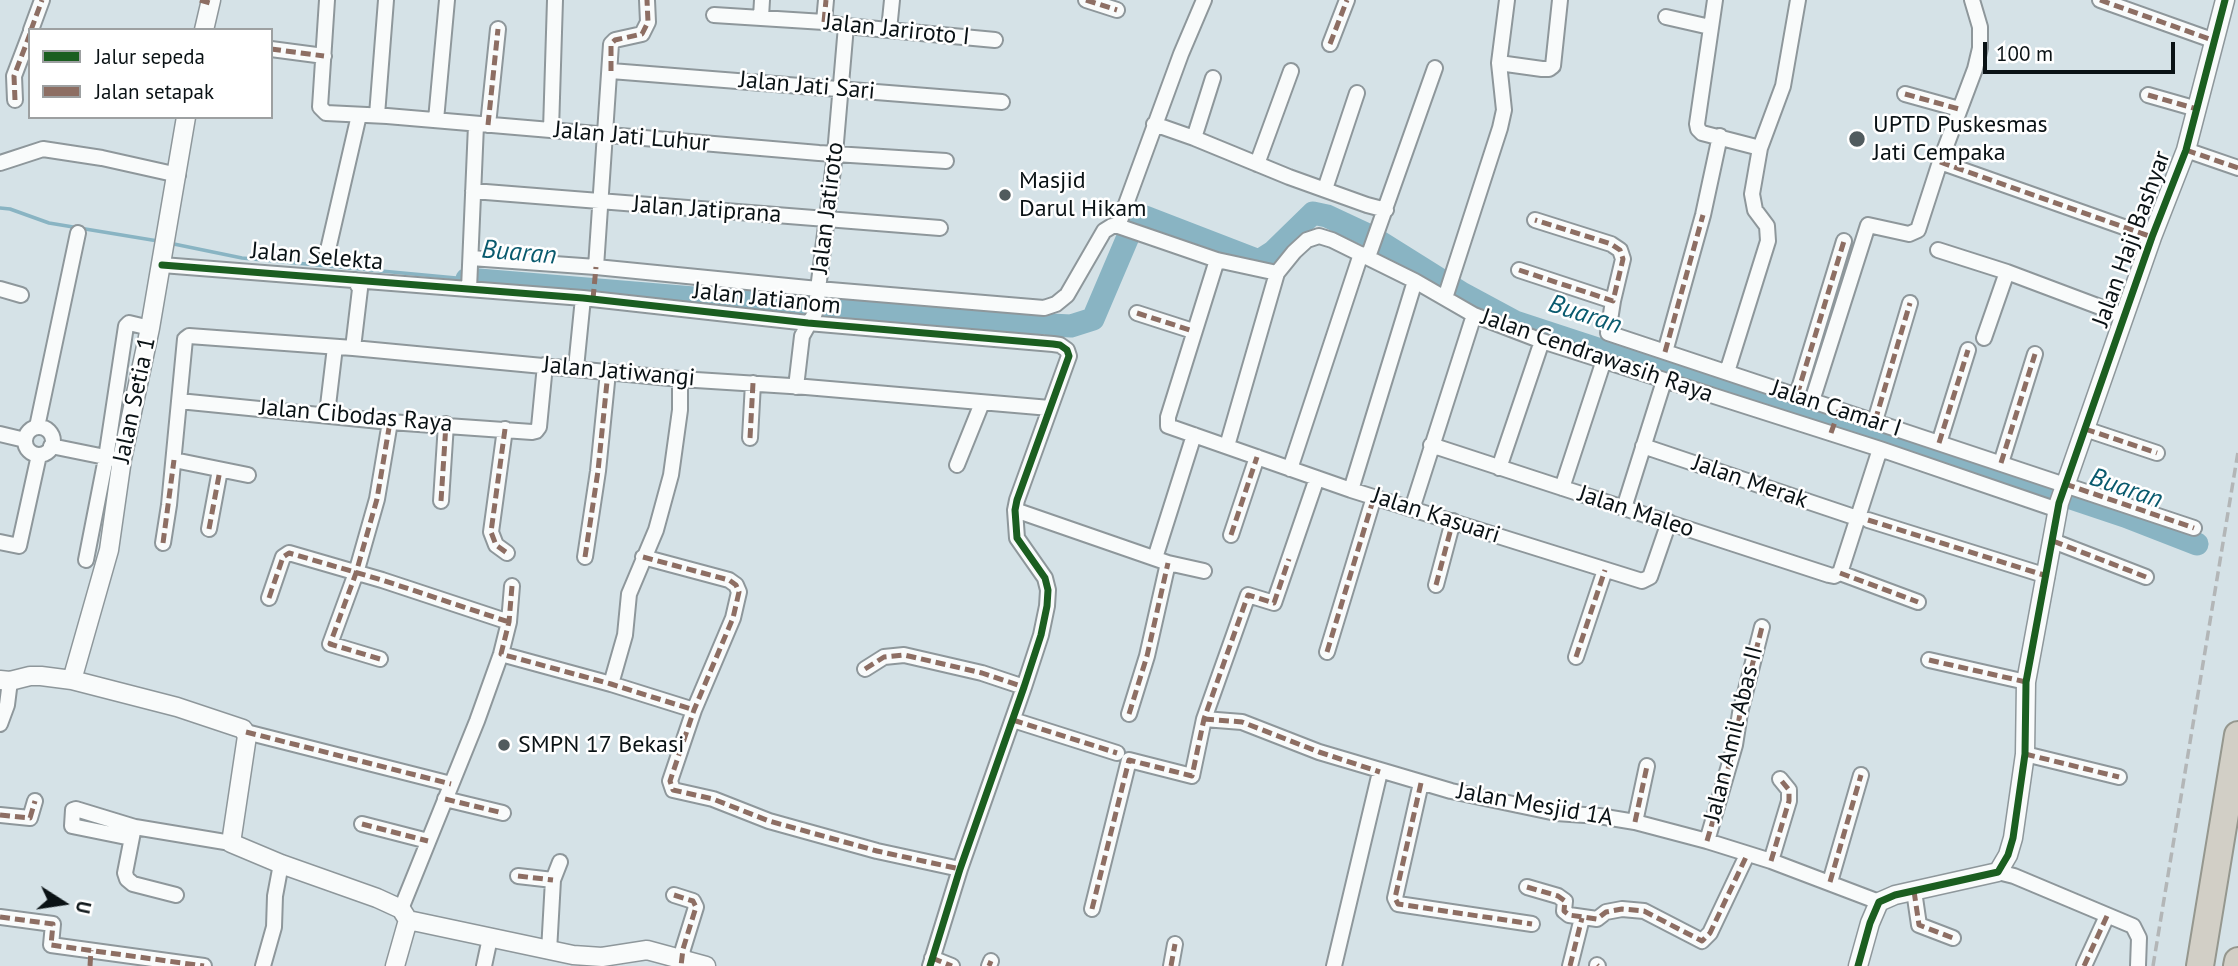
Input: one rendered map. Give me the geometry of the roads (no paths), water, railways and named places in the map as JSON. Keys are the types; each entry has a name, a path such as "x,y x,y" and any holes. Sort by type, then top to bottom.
{"highway":[{"path":"2200,966 2238,734"},
{"path":"2237,966 2238,961"}],"street":[{"path":"32,28 42,0"},
{"path":"273,49 324,56 327,0"},
{"path":"377,115 386,0"},
{"path":"436,120 447,0"},
{"path":"551,130 555,0"},
{"path":"596,267 607,136 611,44 615,40 642,34 648,22 647,0"},
{"path":"761,16 762,0"},
{"path":"824,22 825,0"},
{"path":"890,30 892,0"},
{"path":"1086,0 1117,10"},
{"path":"1122,227 1154,124 1203,0"},
{"path":"1330,44 1347,0"},
{"path":"1445,295 1504,110 1499,63 1507,0"},
{"path":"1499,63 1542,69 1553,66 1560,0"},
{"path":"1715,0 1697,124 1702,133 1760,148"},
{"path":"1727,372 1768,241 1767,226 1755,210 1752,194 1760,148 1783,86 1798,0"},
{"path":"1812,401 1868,225 1909,233 1918,230 1980,48 1980,27 1972,0"},
{"path":"2100,0 2215,41"},
{"path":"204,28 207,1"},
{"name":"Jalan Haji Bashyar","path":"1998,872 2008,855 2013,838 2025,754 2026,682 2062,496 2152,237 2186,150 2215,41 2228,6"},
{"name":"Jalan Jariroto I","path":"714,15 761,16 995,40"},
{"path":"1666,17 1710,27"},
{"name":"Jalan Jatiroto","path":"796,387 802,335 814,306 827,220 842,89 846,26"},
{"path":"469,285 474,191 498,29"},
{"path":"15,100 14,76 28,40"},
{"name":"Jalan Jati Luhur","path":"324,56 320,107 326,113 946,161"},
{"path":"1290,469 1364,256 1386,210 1435,68"},
{"name":"Jalan Jati Sari","path":"611,71 1002,102"},
{"path":"1257,164 1291,71"},
{"path":"1194,138 1213,78"},
{"path":"1325,189 1357,93"},
{"path":"1905,94 1959,109"},
{"path":"2148,95 2197,109"},
{"path":"327,254 359,116"},
{"name":"Jalan Setia 1","path":"72,680 109,550 114,458 150,328 186,119"},
{"path":"1154,124 1289,177 1386,210"},
{"path":"1665,352 1703,215 1720,136"},
{"path":"0,163 43,149 178,174"},
{"path":"2186,150 2238,168"},
{"path":"1940,162 2152,237"},
{"name":"Jalan Jatiprana","path":"474,191 940,228"},
{"path":"1520,270 1613,301 1623,259 1620,250 1611,244 1535,220"},
{"path":"471,262 596,267 814,306 1044,308 1056,304 1067,295 1104,231 1112,226 1122,227 1217,260 1277,273 1227,446"},
{"path":"37,427 78,233"},
{"name":"Jalan Cendrawasih Raya","path":"1277,273 1307,240 1320,236 1445,295 1474,314 1542,341 1664,381 1835,423 1880,449 2062,496"},
{"path":"1797,396 1844,241"},
{"path":"1938,250 2007,272 2124,316"},
{"name":"Jalan Selekta","path":"165,251 355,280 469,285"},
{"path":"1138,313 1193,331 1217,260"},
{"path":"1984,338 2007,272"},
{"path":"353,348 360,289 355,280"},
{"path":"1351,490 1415,281"},
{"name":"Jalan Jatianom","path":"469,285 583,298 814,306 1060,345 1067,350 1069,356 1050,408"},
{"path":"0,289 22,295"},
{"path":"576,368 583,298"},
{"name":"Jalan Camar I","path":"1613,301 1608,333 1812,401 1835,423 1875,421 2001,463 2062,496"},
{"path":"1875,421 1910,303"},
{"path":"1412,509 1474,314"},
{"path":"86,560 114,458 126,326 129,323 150,328"},
{"name":"Jalan Kasuari","path":"1193,331 1168,417 1168,426 1351,490 1642,581 1650,577 1669,522"},
{"name":"Jalan Jatiwangi","path":"179,401 185,339 189,336 1050,408"},
{"path":"1499,468 1542,341"},
{"path":"327,414 335,347"},
{"path":"1939,443 1968,350"},
{"path":"2001,463 2035,355"},
{"path":"1562,488 1604,360"},
{"name":"Jalan Cibodas Raya","path":"179,401 390,422 532,432 539,427 545,365"},
{"path":"585,557 598,471 608,372"},
{"path":"611,684 625,635 629,594 656,530 671,475 680,410 680,379"},
{"path":"1624,508 1664,381"},
{"path":"750,438 753,383"},
{"path":"163,542 179,401"},
{"path":"957,465 982,403"},
{"path":"952,966 931,962 960,869 1041,635 1048,590 1045,578 1017,538 1015,510 1050,408"},
{"path":"380,659 330,644 356,573 377,499 390,422"},
{"path":"441,501 446,424"},
{"path":"0,542 19,546 45,450 52,439 50,432 44,428 37,427 29,432 25,440 29,450 45,450 114,458"},
{"path":"505,429 491,532 496,545 507,553"},
{"path":"2085,429 2157,453"},
{"path":"0,434 25,440"},
{"path":"1129,714 1147,656 1161,561 1194,435"},
{"name":"Jalan Maleo","path":"1431,445 1829,575 1840,573 1918,602"},
{"name":"Jalan Merak","path":"1643,446 1862,519 2047,576"},
{"path":"1840,573 1862,519 1880,449"},
{"path":"1231,536 1257,457"},
{"path":"174,460 248,475"},
{"path":"209,529 220,470"},
{"path":"1092,909 1129,760 1192,776 1204,719 1248,595 1274,603 1317,478"},
{"path":"2062,496 2194,528"},
{"path":"1327,652 1374,497"},
{"path":"1015,510 1161,561 1204,571"},
{"path":"1436,585 1453,521"},
{"path":"2053,541 2146,577"},
{"path":"269,598 286,554 356,573 509,622"},
{"path":"643,557 729,580 736,585 739,592 733,618 694,709 670,781 673,790 713,799 769,821 877,851 960,869"},
{"path":"1576,657 1605,570"},
{"path":"395,966 405,915 428,841 501,654 509,622 512,586"},
{"name":"Jalan Amil Abas II","path":"1707,841 1735,745 1740,713 1762,627"},
{"path":"501,654 694,709"},
{"path":"865,668 884,657 904,655 982,673 1024,687"},
{"path":"1929,660 2026,682"},
{"path":"0,724 7,705 5,681 30,676 72,680 177,707 237,727 246,733 451,784"},
{"name":"Jalan Mesjid 1A","path":"1204,719 1242,723 1319,752 1421,783 1556,813 1635,822 1707,841 1771,861 1879,902"},
{"path":"1013,720 1117,752"},
{"path":"231,843 246,733"},
{"path":"2025,754 2119,777"},
{"path":"1635,822 1647,766"},
{"path":"1334,966 1380,772"},
{"path":"1830,882 1861,775"},
{"path":"1771,861 1789,801 1789,790 1780,779"},
{"path":"1421,783 1395,901 1401,906 1532,924"},
{"path":"445,799 503,813"},
{"path":"0,815 30,818 35,801"},
{"path":"362,824 428,841"},
{"path":"176,895 133,884 127,879 125,873 133,833 231,843 377,898 405,915 490,938 549,951 602,957 647,950 681,962 706,966"},
{"path":"1527,887 1558,896 1564,901 1564,911 1583,918 1597,919 1606,912 1622,909 1644,911 1702,940 1710,933 1747,855"},
{"path":"549,951 553,880 560,862"},
{"path":"263,966 273,934 275,896 281,864"},
{"path":"1858,966 1879,902 1895,895 1998,872 2014,876 2133,926 2137,931 2140,955 2138,966"},
{"path":"518,876 553,880"},
{"path":"1914,891 1919,925 1953,938"},
{"path":"674,895 693,901 696,907 681,962"},
{"path":"2084,966 2107,916"},
{"path":"0,917 53,925 51,945 204,966"},
{"path":"1570,966 1583,918"},
{"path":"484,966 490,938"},
{"path":"1171,966 1175,944"},
{"path":"90,966 91,950"}],"waterway":[{"name":"Buaran","path":"0,208 49,223 158,241"},
{"name":"Buaran","path":"1051,325 1071,326 1093,319 1136,218 1145,217 1259,261 1273,252 1313,213 1327,216 1372,237 1463,294 1515,322 1771,406 1949,457 2125,516 2197,544"},
{"name":"Buaran","path":"169,243 242,258 467,279"},
{"name":"Buaran","path":"467,279 1039,324"}],"railway":[{"path":"2153,966 2238,452"}],"place":[{"name":"UPTD Puskesmas Jati Cempaka","path":"1857,139"},
{"name":"Masjid Darul Hikam","path":"1005,195"},
{"name":"SMPN 17 Bekasi","path":"504,745"}]}
